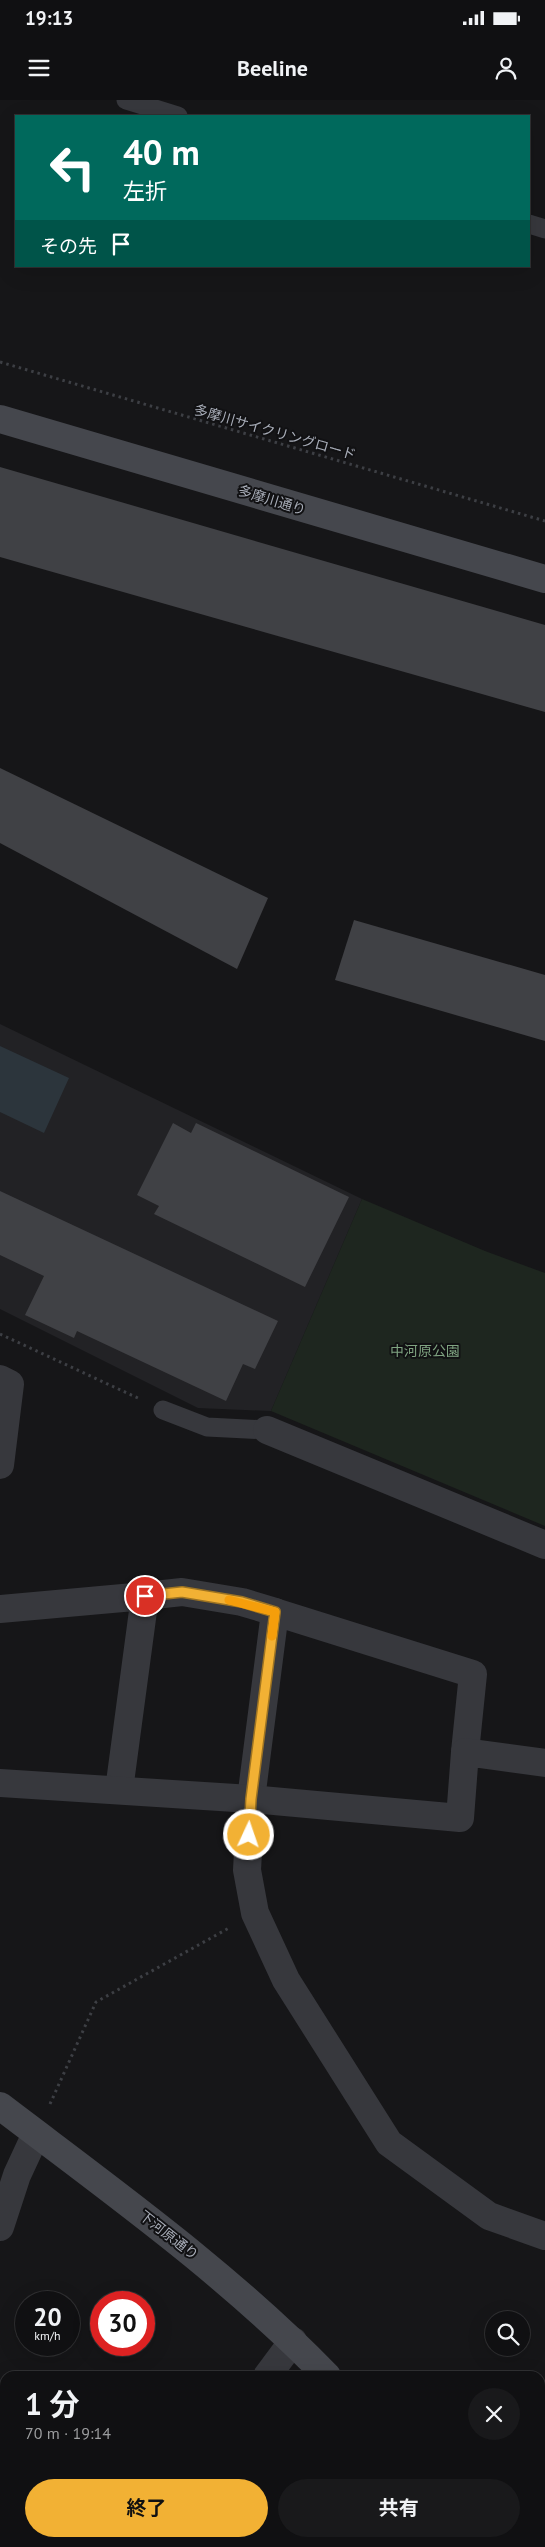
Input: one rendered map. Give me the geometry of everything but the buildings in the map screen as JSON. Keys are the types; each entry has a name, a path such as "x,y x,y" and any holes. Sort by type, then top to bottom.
{"street":[{"name":"多摩川通り","path":"0,419 545,579"},
{"path":"0,1379 10,1384 0,1465"},
{"path":"267,1430 545,1545"},
{"path":"0,1609 182,1592 242,1602 473,1674 460,1818 251,1799 0,1783"},
{"path":"119,1790 145,1596"},
{"path":"275,1612 251,1799 247,1870 255,1913 286,1980 389,2143 489,2216 545,2236"},
{"path":"465,1752 545,1763"},
{"name":"下河原通り","path":"0,2106 225,2279 293,2341 322,2371"},
{"path":"0,2227 17,2175 36,2134"},
{"path":"271,2371 293,2341"}],"lane":[{"path":"126,100 175,115"},
{"path":"530,224 545,229"},
{"path":"163,1410 207,1427 267,1430"}],"path":[{"name":"多摩川サイクリングロード","path":"0,362 545,521"},
{"path":"0,1334 163,1410"},
{"path":"36,2134 96,2002 255,1913"}],"shaded area":[{"path":"0,1024 362,1199 271,1411 198,1408 0,1309"},
{"path":"0,1046 69,1078 44,1133 0,1112"}],"green space":[{"name":"中河原公園","path":"362,1199 485,1251 545,1273 545,1526 271,1411"}],"slow traffic":[{"path":"229,1600 275,1612 272,1636"}],"route":[{"path":"145,1596 182,1592 242,1602 275,1612 251,1799 249,1835"}]}
